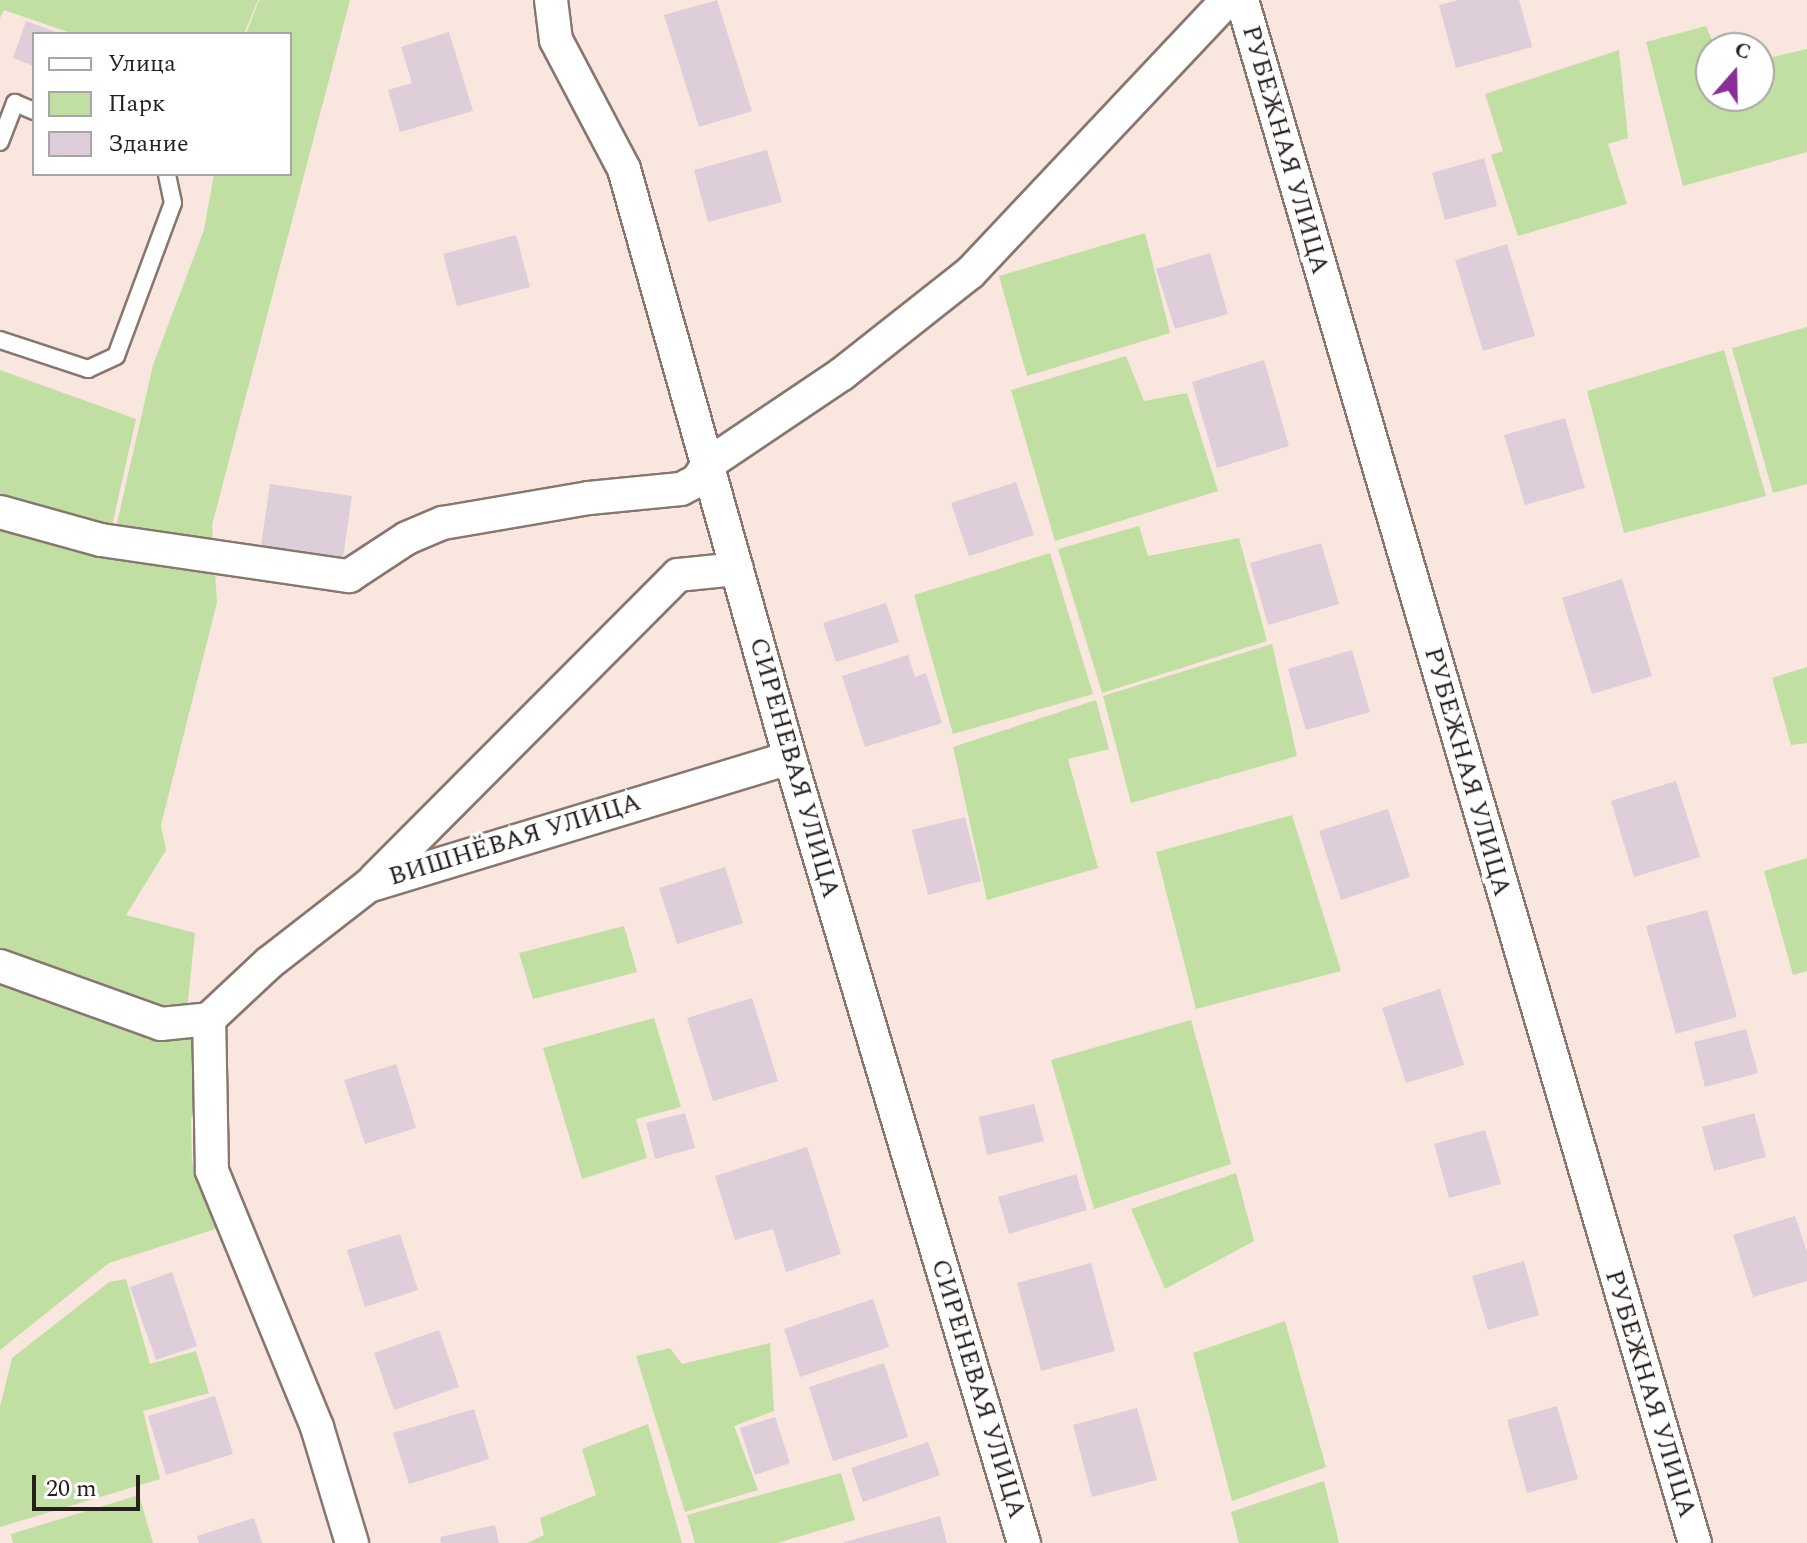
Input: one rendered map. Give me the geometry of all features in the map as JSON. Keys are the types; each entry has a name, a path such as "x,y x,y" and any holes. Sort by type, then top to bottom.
{"street":[{"name":"СИРЕНЕВАЯ УЛИЦА","path":"551,0 556,40 624,169 790,758 1024,1543"},
{"path":"0,512 101,540 349,576 407,538 443,523 681,489 697,481 708,464 842,374 970,273 1227,0"},
{"name":"РУБЕЖНАЯ УЛИЦА","path":"1242,0 1695,1543"},
{"path":"368,886 678,575 737,569"},
{"name":"ВИШНЁВАЯ УЛИЦА","path":"209,1019 270,962 368,886 790,758"},
{"path":"0,966 161,1024 209,1019 212,1171 317,1427 352,1543"}],"lane":[{"path":"0,142 15,103 32,110"},
{"path":"0,340 88,369 116,356 173,203 167,176"}],"green space":[{"path":"0,0 258,0 245,32 68,32 4,10 0,18"},
{"path":"259,0 350,0 212,525 217,602 161,825 166,850 126,915 195,933 187,1011 201,1043 200,1095 191,1119 192,1161 222,1227 109,1263 0,1350 0,525 110,554 153,365 204,230 214,176 292,176 292,32 247,32"},
{"path":"1706,26 1708,32 1695,32 1695,112 1775,112 1775,56 1807,49 1807,152 1683,186 1646,42"},
{"path":"1619,50 1628,138 1608,144 1627,204 1518,236 1491,155 1503,151 1485,94"},
{"path":"1145,233 1170,333 1027,376 999,276"},
{"path":"1807,327 1807,484 1773,493 1732,348"},
{"path":"1724,350 1766,496 1624,533 1587,391"},
{"path":"1126,356 1144,401 1187,393 1218,491 1055,541 1011,390"},
{"path":"0,370 136,419 111,530 0,498"},
{"path":"1139,526 1148,556 1239,538 1267,641 1102,693 1058,549"},
{"path":"1050,553 1093,694 953,734 914,595"},
{"path":"1272,644 1297,756 1131,803 1103,696"},
{"path":"1807,667 1807,743 1791,745 1772,678"},
{"path":"1096,700 1109,749 1068,759 1098,868 987,900 953,747"},
{"path":"1292,815 1341,971 1196,1009 1156,852"},
{"path":"1807,858 1807,971 1793,975 1764,871"},
{"path":"624,926 637,972 533,999 519,953"},
{"path":"654,1018 681,1107 636,1119 647,1158 582,1179 543,1048"},
{"path":"1191,1020 1231,1164 1094,1209 1051,1060"},
{"path":"1236,1173 1254,1241 1165,1289 1131,1209"},
{"path":"126,1279 150,1364 196,1351 209,1393 143,1411 160,1479 0,1527 0,1407 12,1358 109,1282"},
{"path":"1285,1321 1326,1467 1232,1501 1193,1353"},
{"path":"770,1343 774,1411 734,1426 758,1490 685,1512 636,1356 670,1348 682,1364"},
{"path":"648,1424 682,1543 527,1543 544,1535 540,1518 596,1495 582,1449"},
{"path":"841,1473 855,1520 777,1543 695,1543 687,1515"},
{"path":"1324,1481 1339,1543 1239,1543 1231,1512"},
{"path":"139,1495 153,1543 13,1543 11,1534"}],"building":[{"path":"717,0 752,111 699,127 664,15"},
{"path":"1459,0 1519,0 1532,47 1456,68 1439,5"},
{"path":"26,21 56,32 32,32 32,65 13,58"},
{"path":"449,32 473,111 400,132 388,90 412,83 401,47"},
{"path":"767,150 782,202 708,222 694,170"},
{"path":"1484,158 1497,206 1445,220 1432,173"},
{"path":"516,235 530,287 457,306 443,254"},
{"path":"1507,244 1535,336 1483,351 1455,260"},
{"path":"1210,253 1228,314 1175,329 1156,269"},
{"path":"1264,360 1289,446 1217,468 1192,382"},
{"path":"1565,418 1585,488 1525,505 1504,435"},
{"path":"1016,482 1034,535 969,556 951,503"},
{"path":"270,484 352,496 342,564 260,552"},
{"path":"1321,543 1339,604 1268,625 1250,563"},
{"path":"1622,579 1652,676 1592,694 1562,598"},
{"path":"886,603 899,642 836,662 823,623"},
{"path":"1352,650 1370,712 1306,730 1288,669"},
{"path":"908,655 915,677 926,673 942,723 865,747 842,676"},
{"path":"1676,781 1700,857 1634,877 1611,801"},
{"path":"1388,809 1410,877 1341,900 1319,831"},
{"path":"965,817 981,881 928,895 912,830"},
{"path":"725,867 743,923 677,944 659,888"},
{"path":"1707,910 1737,1017 1676,1034 1646,926"},
{"path":"1440,989 1464,1065 1406,1083 1382,1008"},
{"path":"752,998 778,1081 713,1101 687,1018"},
{"path":"1746,1029 1758,1073 1705,1087 1694,1042"},
{"path":"396,1064 416,1128 365,1144 344,1080"},
{"path":"1034,1104 1044,1141 987,1155 979,1117"},
{"path":"685,1113 695,1148 655,1159 646,1123"},
{"path":"1754,1113 1766,1157 1714,1171 1702,1127"},
{"path":"1485,1130 1501,1184 1449,1198 1434,1144"},
{"path":"807,1147 841,1254 786,1272 773,1229 735,1240 715,1176"},
{"path":"1076,1174 1087,1210 1009,1234 998,1197"},
{"path":"1795,1216 1807,1252 1807,1281 1753,1297 1733,1235"},
{"path":"400,1234 418,1290 365,1307 347,1250"},
{"path":"1524,1261 1539,1315 1488,1330 1472,1276"},
{"path":"1091,1263 1115,1351 1041,1371 1017,1283"},
{"path":"172,1272 197,1346 156,1360 130,1287"},
{"path":"873,1299 889,1347 800,1377 784,1329"},
{"path":"439,1330 459,1387 394,1410 374,1353"},
{"path":"884,1363 908,1437 833,1461 809,1387"},
{"path":"215,1396 233,1454 166,1475 148,1416"},
{"path":"1557,1406 1578,1479 1527,1493 1507,1420"},
{"path":"1137,1408 1157,1480 1092,1497 1073,1425"},
{"path":"474,1409 489,1459 409,1484 393,1433"},
{"path":"775,1417 790,1463 755,1475 740,1428"},
{"path":"928,1442 940,1475 863,1502 851,1468"},
{"path":"940,1516 947,1543 844,1543 844,1542"},
{"path":"254,1518 262,1543 199,1543 197,1536"},
{"path":"495,1525 499,1543 441,1543 440,1537"}]}
